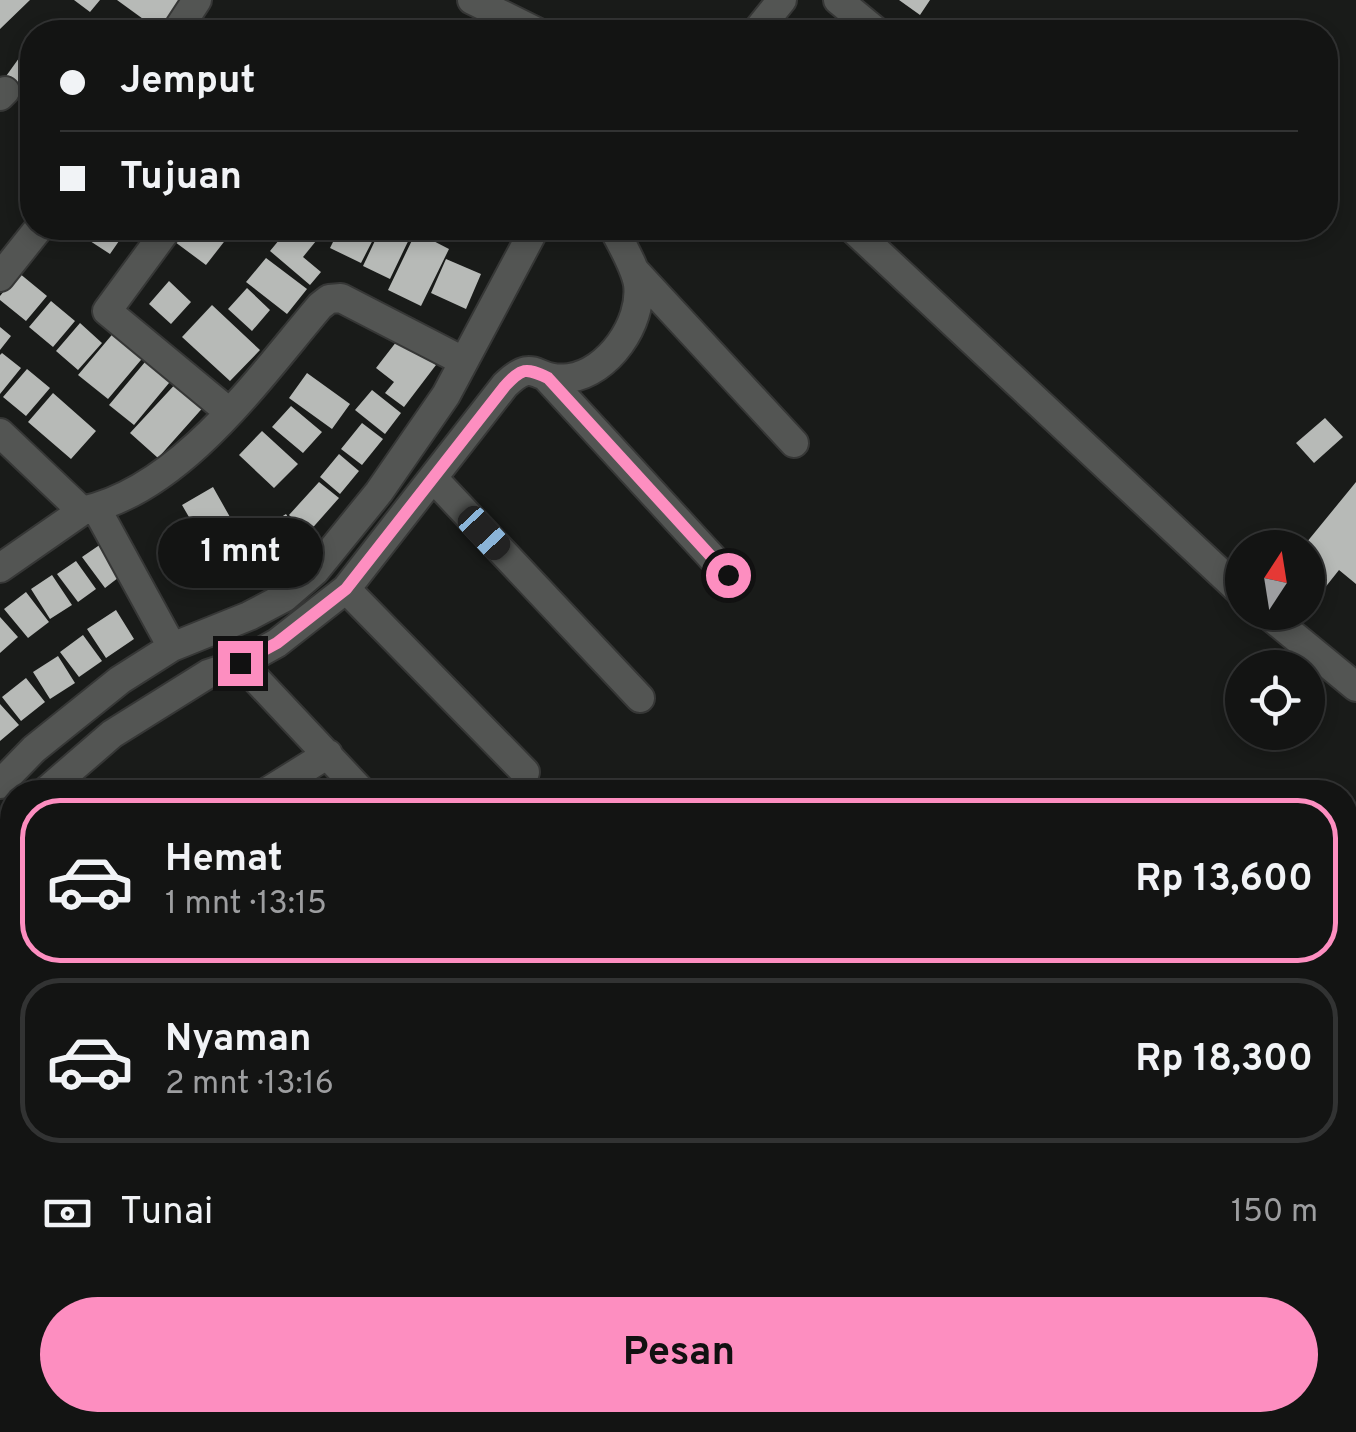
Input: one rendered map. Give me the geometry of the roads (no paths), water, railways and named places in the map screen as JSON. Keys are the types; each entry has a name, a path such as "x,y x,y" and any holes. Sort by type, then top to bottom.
{"street":[{"path":"472,0 513,20"},
{"path":"766,20 782,0"},
{"path":"845,2 864,20"},
{"path":"0,276 28,240"},
{"path":"159,240 107,312 230,412"},
{"path":"4,780 34,750 120,680 172,647 285,597 316,571 390,476 446,395 529,240"},
{"path":"618,240 635,271 794,443"},
{"path":"865,240 1225,577"},
{"path":"59,780 112,734 208,674 240,663 277,643 346,589 518,373 529,370 548,378 569,378 586,373 620,343 636,308 635,271"},
{"path":"0,568 89,510 141,488 205,440 328,299 342,298 463,361"},
{"path":"548,378 728,575"},
{"path":"0,433 89,510 172,647"},
{"path":"433,478 640,698"},
{"path":"346,589 525,772"},
{"path":"1286,630 1356,687"},
{"path":"240,663 351,780"},
{"path":"286,780 328,754"}]}
